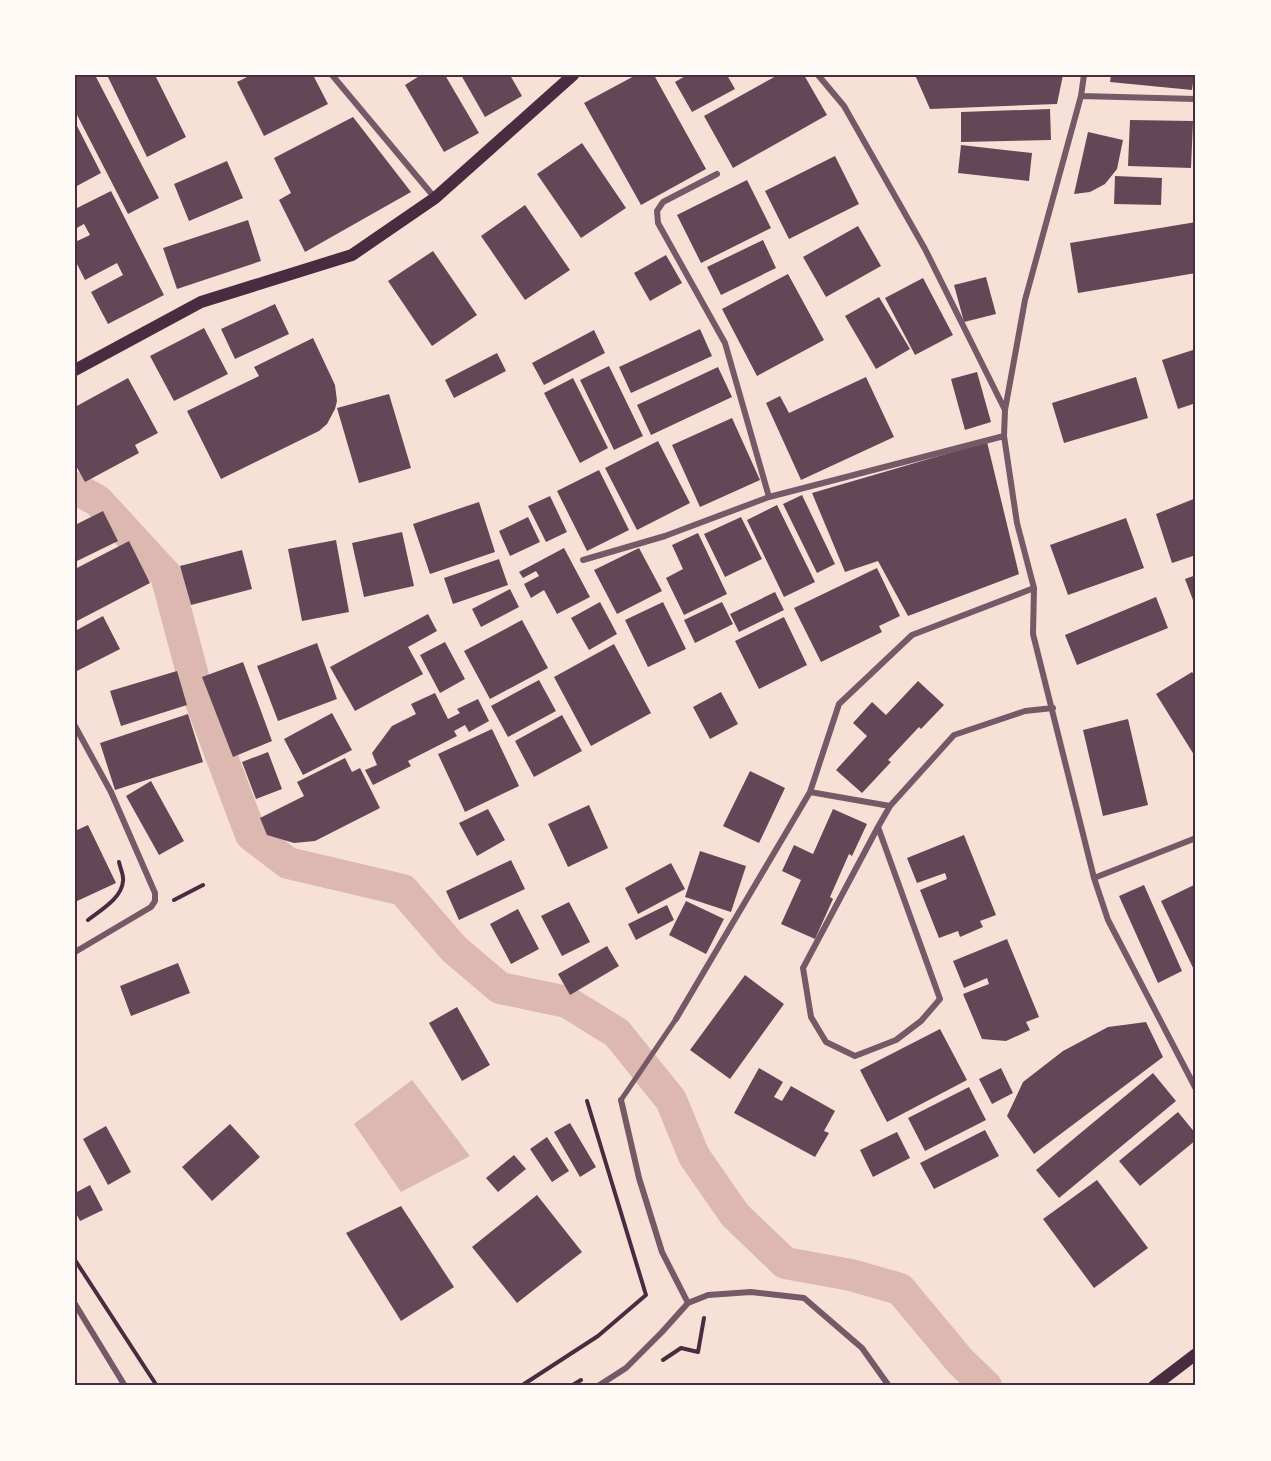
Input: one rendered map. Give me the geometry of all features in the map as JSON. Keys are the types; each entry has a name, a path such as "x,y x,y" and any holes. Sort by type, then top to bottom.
{"main road":[{"path":"75,370 201,302 352,255 435,198 573,75"},
{"path":"1154,1386 1196,1354"}],"street":[{"path":"332,75 435,198"},
{"path":"818,75 844,106 925,249 1005,410"},
{"path":"1084,75 1082,96 1025,300 1005,410 1004,436 1017,524 1034,588 1033,634 1094,878 1108,920 1196,1089"},
{"path":"1082,96 1196,99"},
{"path":"717,174 663,202 657,212 658,223 725,343 769,497"},
{"path":"583,560 664,536 769,497 1004,436"},
{"path":"688,1303 662,1252 639,1178 621,1100 676,1019 810,792 839,704 912,635 1034,588"},
{"path":"878,827 940,999 921,1021 896,1040 855,1056 826,1042 811,1017 803,968 878,827 890,806 954,735 1025,711 1053,708"},
{"path":"75,726 111,792 155,893 155,901 151,907 75,952"},
{"path":"810,792 890,806"},
{"path":"1094,878 1196,838"},
{"path":"598,1386 626,1368 688,1303 708,1295 751,1292 804,1298 862,1348 890,1386"},
{"path":"75,1304 125,1386"}],"path":[{"path":"81,924 110,903 121,890 124,879 117,856"},
{"path":"521,1386 598,1336 646,1295 587,1101"},
{"path":"75,1260 157,1386"},
{"path":"663,1360 681,1348 698,1352 708,1295"}],"shaded area":[{"path":"412,1080 470,1156 401,1192 354,1124"}],"building":[{"path":"75,75 95,75 159,198 128,214 75,111"},
{"path":"107,75 155,75 186,137 147,157"},
{"path":"251,75 313,75 328,104 264,136 237,82"},
{"path":"421,75 445,75 479,133 444,152 405,85"},
{"path":"461,75 510,75 522,96 485,117"},
{"path":"636,75 654,75 706,169 641,205 584,103"},
{"path":"687,75 727,75 735,89 692,112 675,82"},
{"path":"778,75 804,75 827,115 733,168 704,116"},
{"path":"915,75 1063,75 1057,104 930,109"},
{"path":"1111,75 1194,75 1192,90 1110,82"},
{"path":"1050,109 1051,140 961,142 961,112"},
{"path":"353,117 411,192 305,252 279,200 291,193 274,158"},
{"path":"1130,120 1193,121 1191,168 1128,166"},
{"path":"75,122 101,173 75,187"},
{"path":"1088,132 1123,140 1117,169 1105,184 1090,192 1074,194"},
{"path":"582,143 626,208 581,238 537,174"},
{"path":"961,145 1032,153 1029,181 958,173"},
{"path":"835,156 859,204 789,239 765,191"},
{"path":"227,161 243,198 189,221 174,184"},
{"path":"1115,176 1162,178 1161,205 1114,204"},
{"path":"747,180 771,228 701,263 677,215"},
{"path":"111,191 164,295 108,324 91,292 123,275 117,263 85,280 75,260 75,242 90,235 84,224 75,229 75,209"},
{"path":"525,205 570,270 525,300 481,236"},
{"path":"248,220 261,261 177,289 163,248"},
{"path":"1196,222 1196,273 1078,293 1070,243"},
{"path":"858,226 881,266 826,297 803,257"},
{"path":"763,240 776,268 721,295 707,267"},
{"path":"433,251 477,315 432,346 388,281"},
{"path":"666,255 682,283 650,301 634,273"},
{"path":"788,274 824,340 757,376 722,309"},
{"path":"986,277 996,314 964,322 954,285"},
{"path":"923,278 953,335 915,355 885,298"},
{"path":"879,297 910,349 876,369 845,316"},
{"path":"275,304 289,334 235,359 221,329"},
{"path":"204,328 228,374 174,401 150,356"},
{"path":"700,329 712,356 631,393 619,367"},
{"path":"594,330 605,353 544,385 532,363"},
{"path":"313,338 335,385 337,401 327,424 319,431 221,479 187,411 259,376 254,367"},
{"path":"1196,349 1196,403 1178,409 1162,360"},
{"path":"497,353 506,371 454,398 445,380"},
{"path":"609,366 643,436 614,450 580,380"},
{"path":"718,367 732,397 651,435 637,405"},
{"path":"977,372 991,422 965,430 951,379"},
{"path":"866,377 894,437 801,480 766,403 780,396 789,413"},
{"path":"1136,377 1148,418 1064,443 1052,403"},
{"path":"128,378 158,433 135,445 139,453 85,482 75,464 75,407"},
{"path":"573,378 608,448 580,463 544,393"},
{"path":"389,394 411,468 359,483 337,408"},
{"path":"732,418 760,480 700,507 672,445"},
{"path":"658,441 690,503 637,530 605,468"},
{"path":"987,442 1019,574 908,616 878,561 845,572 812,493"},
{"path":"599,470 629,530 587,551 557,491"},
{"path":"802,495 835,564 817,573 783,504"},
{"path":"550,496 567,532 546,542 528,506"},
{"path":"1196,498 1196,555 1172,563 1156,514"},
{"path":"479,502 495,552 430,574 413,524"},
{"path":"777,505 815,582 784,597 747,520"},
{"path":"103,511 118,541 75,562 75,525"},
{"path":"528,517 540,542 510,556 499,531"},
{"path":"741,517 762,559 725,577 704,534"},
{"path":"1126,518 1144,568 1068,595 1050,545"},
{"path":"402,532 414,586 364,597 352,543"},
{"path":"698,533 727,594 684,615 666,578 683,569 672,545"},
{"path":"336,540 349,612 302,621 288,549"},
{"path":"129,541 150,583 75,622 75,569"},
{"path":"564,548 590,597 557,614 544,590 531,598 524,584 539,576 536,571 523,578 519,572"},
{"path":"639,548 662,591 617,614 594,570"},
{"path":"242,550 252,589 191,605 180,566"},
{"path":"499,559 508,585 453,604 444,578"},
{"path":"877,568 900,616 879,626 882,632 821,662 794,608"},
{"path":"1196,575 1196,608 1185,579"},
{"path":"510,589 519,607 481,627 472,609"},
{"path":"775,592 784,610 739,632 730,614"},
{"path":"1156,597 1168,628 1077,665 1065,635"},
{"path":"600,602 617,634 589,650 571,618"},
{"path":"663,602 686,649 648,667 625,620"},
{"path":"722,602 733,624 695,643 684,620"},
{"path":"428,614 437,631 408,647 423,674 355,711 330,667"},
{"path":"103,616 120,649 75,672 75,631"},
{"path":"784,617 807,665 759,689 735,641"},
{"path":"522,620 548,668 490,699 464,651"},
{"path":"445,642 465,679 440,693 420,655"},
{"path":"317,643 337,699 278,721 257,666"},
{"path":"614,644 651,713 591,746 554,677"},
{"path":"243,662 272,741 233,757 202,677"},
{"path":"177,671 187,705 121,726 110,691"},
{"path":"1192,672 1196,678 1196,758 1156,694"},
{"path":"539,680 556,711 508,737 491,706"},
{"path":"918,681 944,705 921,729 919,727 888,760 891,762 862,793 836,770 867,736 853,723 872,702 886,715"},
{"path":"721,692 738,724 710,739 693,707"},
{"path":"435,693 448,719 460,713 457,709 478,699 489,721 469,732 465,725 454,731 457,736 408,761 411,766 373,785 365,770 377,765 372,753 392,726 416,714 411,704"},
{"path":"332,713 352,750 303,775 284,739"},
{"path":"188,714 203,762 115,790 100,743"},
{"path":"562,715 582,751 534,777 515,741"},
{"path":"1128,719 1148,805 1103,816 1083,730"},
{"path":"492,729 519,786 465,812 438,754"},
{"path":"268,752 282,789 256,799 242,762"},
{"path":"345,758 352,772 360,768 380,808 315,841 294,843 267,835 260,818 304,796 297,782"},
{"path":"750,771 785,788 759,843 723,826"},
{"path":"151,781 184,841 159,855 126,796"},
{"path":"589,805 608,848 568,867 548,824"},
{"path":"488,809 505,840 477,856 459,823"},
{"path":"833,809 867,824 852,856 849,854 830,897 833,899 815,939 781,924 801,880 782,871 794,845 813,854"},
{"path":"88,825 116,883 75,902 75,831"},
{"path":"964,835 996,915 980,921 983,927 960,937 958,931 939,938 920,890 947,879 945,873 917,883 907,858"},
{"path":"700,851 746,866 731,912 685,897"},
{"path":"511,860 525,889 459,920 446,891"},
{"path":"671,863 685,889 638,914 625,888"},
{"path":"1196,884 1196,970 1194,970 1161,901"},
{"path":"1144,885 1182,971 1158,983 1119,896"},
{"path":"686,901 724,919 706,954 669,935"},
{"path":"569,902 590,942 562,956 541,916"},
{"path":"667,905 674,920 636,940 628,924"},
{"path":"518,909 539,949 511,964 490,924"},
{"path":"1007,939 1039,1017 1026,1022 1030,1030 1006,1041 982,1039 963,994 989,984 987,978 964,988 953,961"},
{"path":"607,946 619,966 570,995 558,974"},
{"path":"178,963 190,993 131,1016 120,986"},
{"path":"745,975 784,1004 730,1079 690,1050"},
{"path":"457,1007 490,1065 462,1081 429,1023"},
{"path":"1146,1022 1163,1057 1034,1154 1007,1116 1023,1082 1063,1051 1108,1027"},
{"path":"940,1029 967,1080 887,1122 860,1070"},
{"path":"759,1068 783,1082 774,1097 782,1101 791,1086 835,1111 824,1131 829,1133 815,1157 734,1113"},
{"path":"1001,1068 1013,1093 992,1104 979,1079"},
{"path":"1153,1073 1176,1101 1059,1198 1036,1170"},
{"path":"969,1087 986,1120 925,1151 908,1118"},
{"path":"1178,1112 1196,1134 1196,1140 1140,1186 1119,1161"},
{"path":"570,1123 596,1167 580,1177 554,1132"},
{"path":"230,1124 260,1157 212,1201 182,1167"},
{"path":"106,1126 131,1172 108,1185 83,1139"},
{"path":"985,1130 999,1156 934,1189 920,1163"},
{"path":"897,1132 910,1158 873,1177 860,1150"},
{"path":"547,1137 569,1171 552,1182 530,1149"},
{"path":"514,1155 526,1169 498,1192 486,1178"},
{"path":"1097,1180 1148,1248 1094,1288 1043,1219"},
{"path":"90,1185 103,1210 80,1221 75,1211 75,1193"},
{"path":"537,1195 582,1252 517,1303 472,1247"},
{"path":"401,1206 454,1287 401,1321 346,1233"}],"waterway":[{"path":"75,488 98,501 166,575 197,691 251,835 288,863 403,890 454,949 500,988 567,1002 617,1033 671,1100 694,1156 735,1215 785,1263 851,1275 900,1289 960,1361 986,1386"}]}
